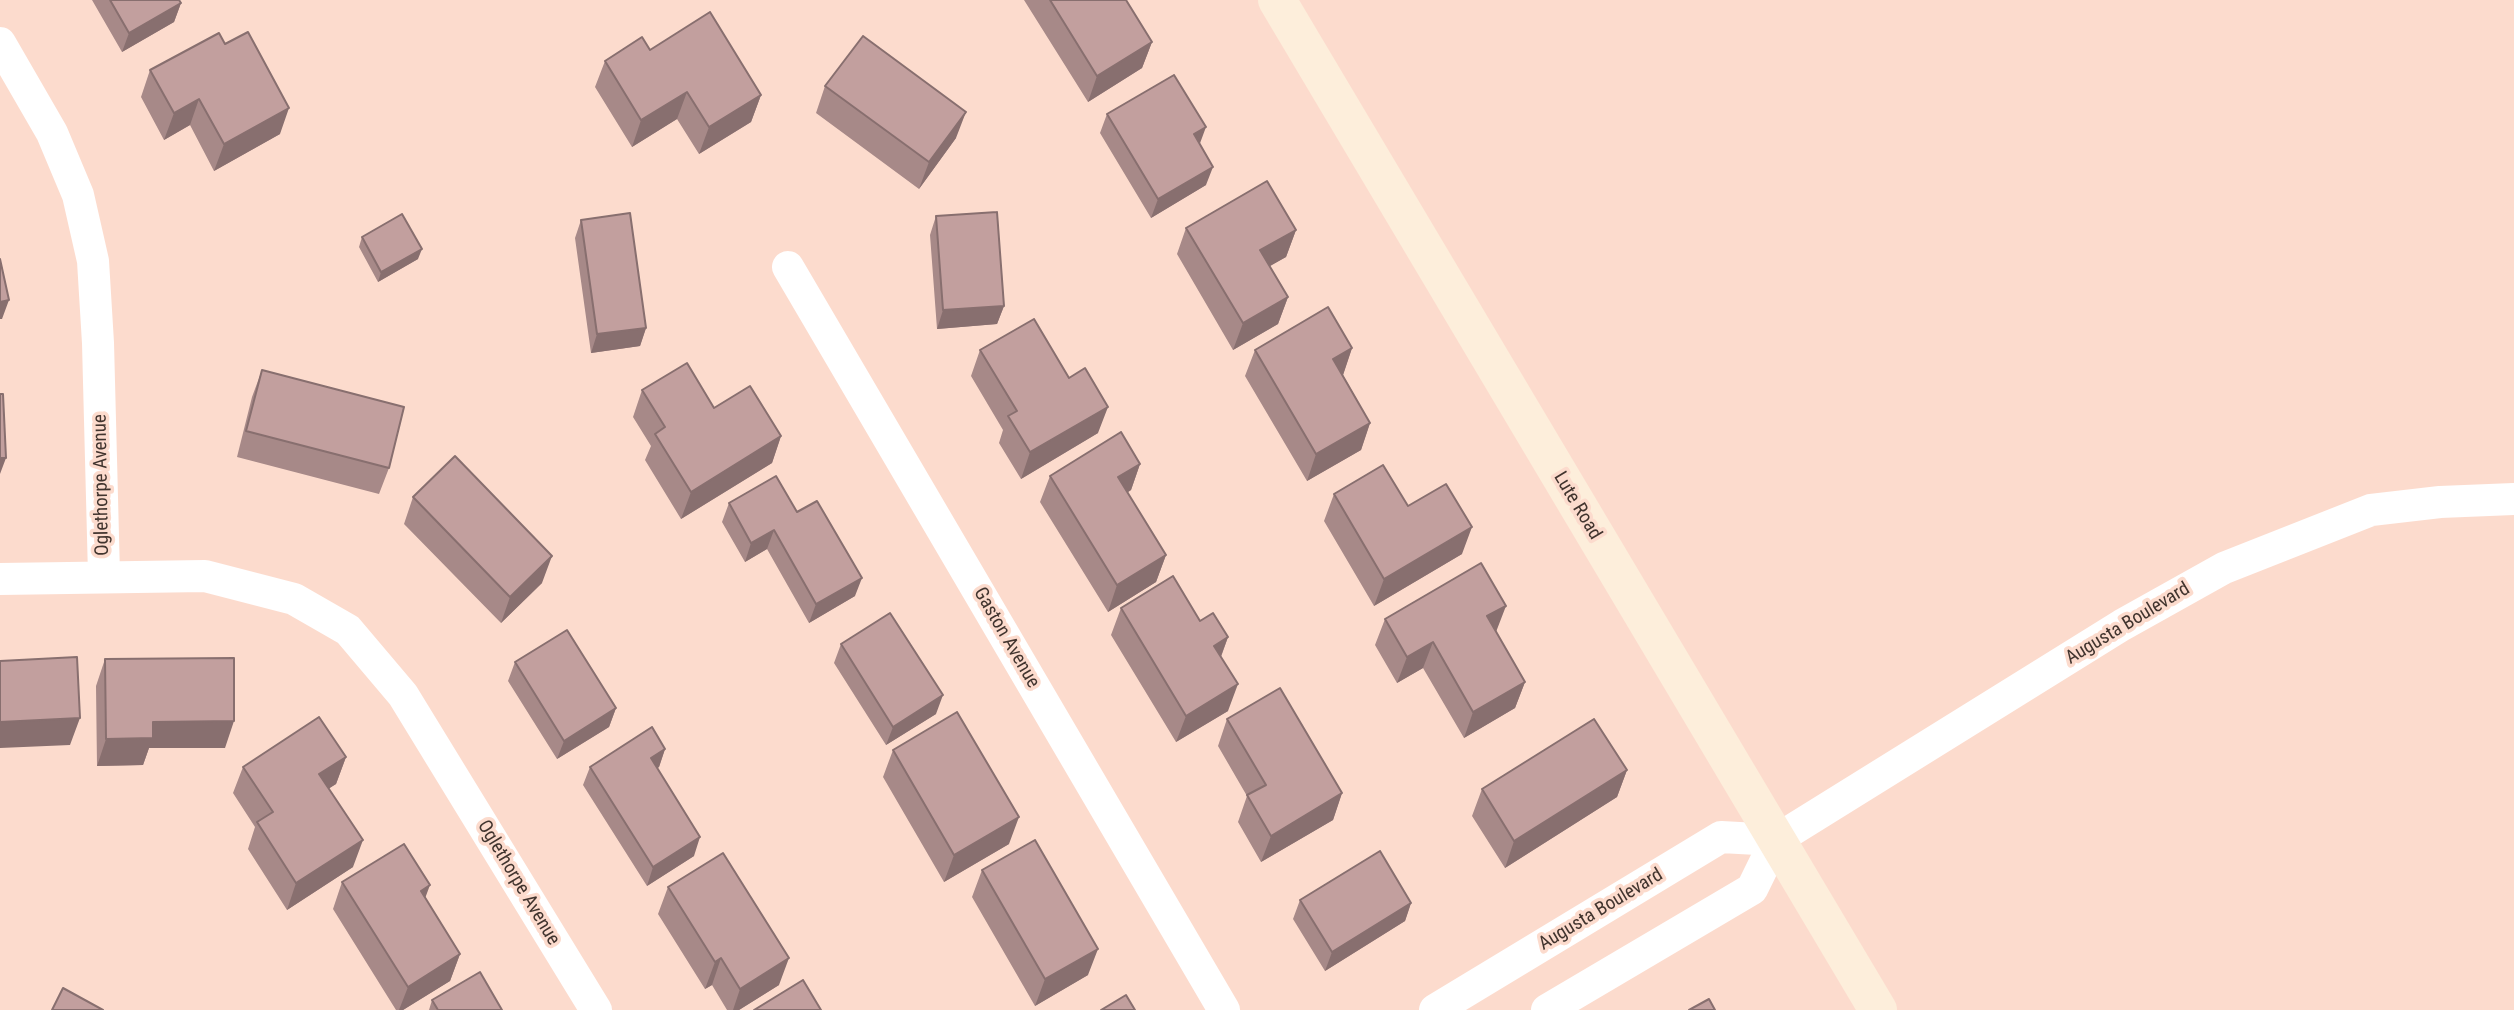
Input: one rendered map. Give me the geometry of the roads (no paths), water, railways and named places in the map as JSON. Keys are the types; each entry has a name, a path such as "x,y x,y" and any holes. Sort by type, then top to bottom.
{"street":[{"name":"Lute Road","path":"1277,0 1878,1010"},
{"name":"Oglethorpe Avenue","path":"0,43 52,133 78,195 93,261 98,343 104,575 205,576 294,599 348,630 403,695 596,1010"},
{"name":"Gaston Avenue","path":"788,267 1224,1010"},
{"name":"Augusta Boulevard","path":"1435,1010 1721,837 1776,840 2122,625 2224,568 2371,510 2440,502 2514,499"},
{"path":"0,579 104,575"},
{"path":"1547,1010 1752,889 1776,840"}]}
